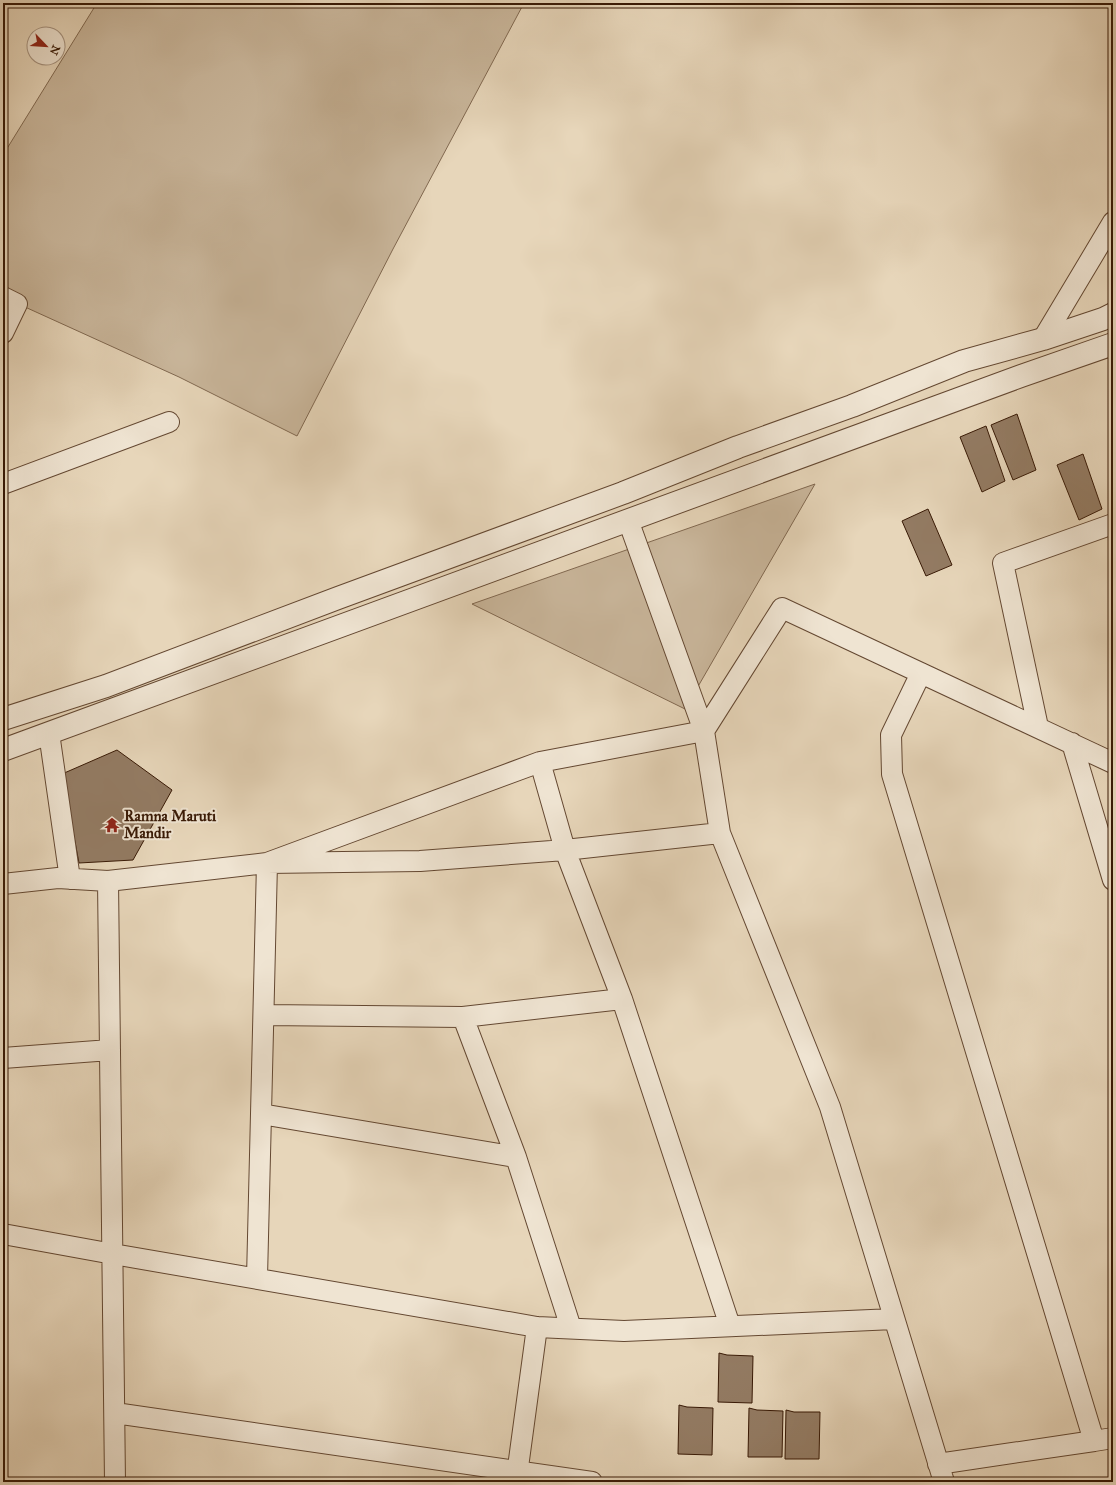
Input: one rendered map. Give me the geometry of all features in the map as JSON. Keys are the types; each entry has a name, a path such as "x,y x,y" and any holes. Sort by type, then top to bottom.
{"street":[{"path":"1043,339 1113,222"},
{"path":"3,298 17,304 3,333"},
{"path":"3,719 113,684 338,598 623,493 738,447 852,406 964,361 1043,339 1103,319 1113,314"},
{"path":"3,750 1021,376 1113,344"},
{"path":"3,484 169,422"},
{"path":"628,520 704,731 720,833 830,1107 941,1473 1103,1440 892,774 892,735 921,672"},
{"path":"1038,727 1003,563 1113,524"},
{"path":"267,863 540,762 704,731 782,608 1113,763"},
{"path":"49,733 70,879"},
{"path":"1072,743 1113,880"},
{"path":"540,762 565,850 622,999 730,1326"},
{"path":"3,884 58,878 108,881 267,863 420,862 565,850 720,833"},
{"path":"257,1278 267,863"},
{"path":"108,881 116,1482"},
{"path":"264,1015 463,1017 622,999"},
{"path":"463,1017 516,1157 571,1328"},
{"path":"3,1058 110,1050"},
{"path":"260,1114 516,1157"},
{"path":"3,1234 537,1327 624,1331 894,1319"},
{"path":"517,1477 537,1327"},
{"path":"115,1413 517,1477 592,1482"}],"shaded area":[{"path":"97,3 524,3 393,249 297,436 179,377 3,297 3,155 58,66 66,66 66,53"},
{"path":"815,484 685,709 472,604"}],"building":[{"path":"1017,414 1036,470 1013,480 991,425"},
{"path":"986,426 1005,481 982,492 960,437"},
{"path":"1083,454 1102,509 1079,520 1057,465"},
{"path":"928,509 952,565 926,576 902,521"},
{"name":"Ramna Maruti Mandir","path":"117,750 172,790 133,860 79,863 62,774"},
{"path":"719,1353 727,1355 753,1356 752,1403 718,1402"},
{"path":"679,1405 687,1407 713,1408 712,1455 678,1454"},
{"path":"749,1408 757,1410 783,1411 782,1457 748,1457"},
{"path":"786,1410 794,1412 820,1412 819,1459 785,1459"}],"place":[{"name":"Ramna Maruti Mandir","path":"112,825"}]}
